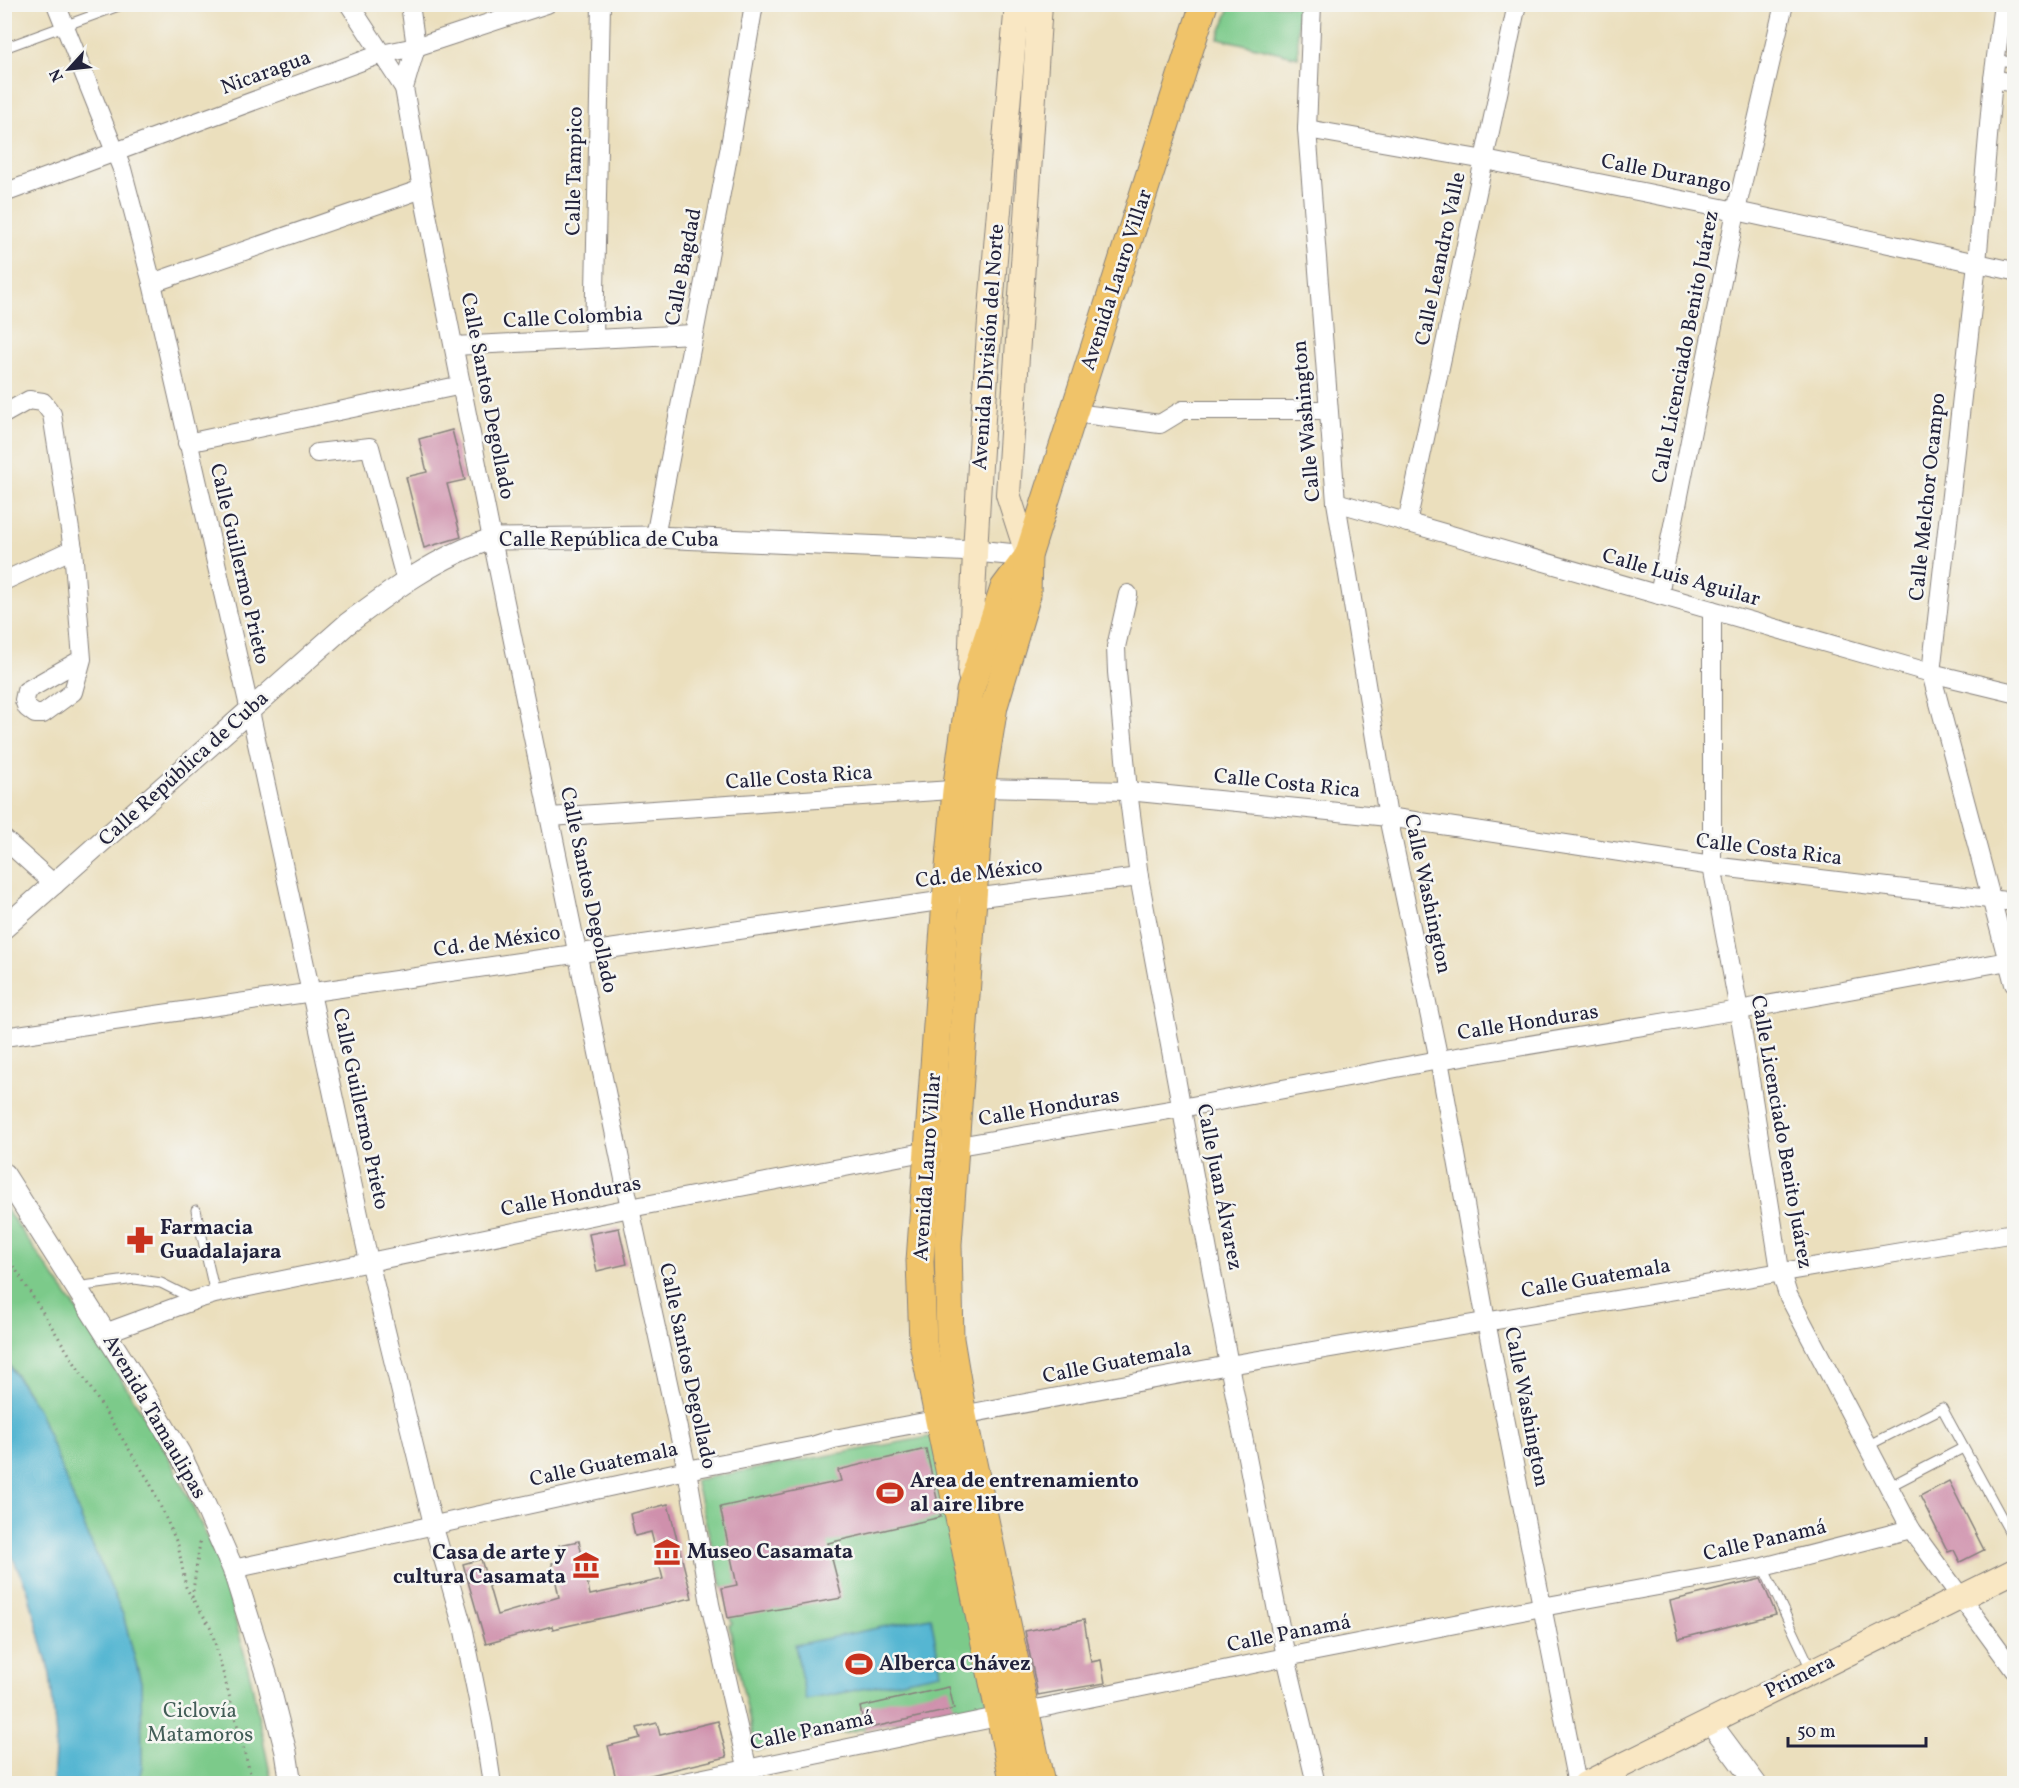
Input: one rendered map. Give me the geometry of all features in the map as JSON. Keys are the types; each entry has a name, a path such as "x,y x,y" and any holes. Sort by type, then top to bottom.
{"main road":[{"name":"Avenida División del Norte","path":"970,691 971,622 990,305 1017,4"},
{"name":"Avenida División del Norte","path":"1028,556 1008,494 1040,4"},
{"name":"Avenida Lauro Villar","path":"942,1149 946,900 968,789 1027,596 1028,556 1204,4"},
{"path":"990,305 1021,308"},
{"name":"Avenida Lauro Villar","path":"1028,556 1004,588 970,691 968,789 973,898 942,1149 920,1261 923,1343 951,1418 1013,1713 1041,1784"},
{"name":"Primera","path":"1585,1784 2014,1571"},
{"name":"Avenida Lauro Villar","path":"1013,1713 1014,1784"}],"street":[{"name":"Calle Guillermo Prieto","path":"56,4 122,169 152,283 250,711 369,1261 433,1524 464,1631 492,1784"},
{"path":"350,4 404,88"},
{"name":"Calle Santos Degollado","path":"410,4 416,47 404,88 422,189 630,1208 687,1470 710,1604 749,1775"},
{"name":"Nicaragua","path":"4,193 381,54 416,47 547,4"},
{"name":"Calle Tampico","path":"594,339 601,4"},
{"name":"Calle Bagdad","path":"655,537 730,146 754,4"},
{"name":"Calle Washington","path":"1312,4 1307,129 1335,502 1388,817 1439,1060 1486,1321 1576,1784"},
{"name":"Calle Leandro Valle","path":"1407,523 1517,4"},
{"name":"Calle Licenciado Benito Juárez","path":"1659,595 1736,211 1784,4"},
{"name":"Calle Melchor Ocampo","path":"2002,4 1993,78 1977,263 1931,673 1992,900 2011,961 2014,984"},
{"path":"1993,78 2014,83"},
{"name":"Calle Durango","path":"1307,129 1485,160 1736,211 2014,272"},
{"path":"152,283 422,189"},
{"name":"Calle Colombia","path":"454,346 693,334"},
{"name":"Calle Guillermo Prieto","path":"187,443 462,385"},
{"path":"4,414 29,400 43,402 52,414 73,549 82,659"},
{"path":"1075,413 1160,423 1184,410 1328,410"},
{"path":"318,453 370,447 406,582"},
{"name":"Calle Luis Aguilar","path":"1335,502 1931,673 2014,693"},
{"name":"Calle República de Cuba","path":"4,928 347,624 406,582 460,552 492,539 655,537 976,551 1028,556"},
{"path":"4,581 73,549"},
{"name":"Calle Juan Álvarez","path":"1128,594 1116,647 1128,791 1139,877 1229,1365 1286,1657 1316,1784"},
{"name":"Calle Licenciado Benito Juárez","path":"1712,610 1712,866 1739,1010 1780,1270 1788,1294 1911,1529 2014,1670"},
{"name":"Calle Costa Rica","path":"550,817 968,789 1128,791 1388,817 1712,866 2014,902"},
{"path":"4,839 55,885"},
{"name":"Cd. de México","path":"4,1037 946,900 1139,877"},
{"name":"Calle Honduras","path":"105,1333 215,1294 630,1208 942,1149 1439,1060 1739,1010 2011,961"},
{"name":"Avenida Tamaulipas","path":"4,1174 180,1454 233,1569 267,1677 286,1752 291,1784"},
{"name":"Calle Guatemala","path":"233,1569 687,1470 812,1446 834,1439 1229,1365 1780,1270 2014,1233"},
{"name":"Calle Panamá","path":"675,1784 749,1775 1013,1713 1542,1607 1763,1567 1911,1529"},
{"path":"1710,1722 1756,1784"}],"lane":[{"path":"4,48 124,4"},
{"path":"1995,60 2014,62"},
{"path":"196,1210 215,1294"},
{"path":"76,1287 135,1279 161,1283 195,1300"},
{"path":"1867,1446 1942,1408 2014,1540"},
{"path":"1888,1486 1963,1448"},
{"path":"1763,1567 1812,1671"}],"path":[{"path":"4,1251 149,1480 178,1545 186,1587 211,1628 253,1784"},
{"path":"192,1598 200,1540"}],"green space":[{"path":"1231,5 1297,5 1298,57 1218,38"},
{"name":"Ciclovía Matamoros","path":"4,1206 85,1321 166,1451 222,1568 251,1680 272,1783 138,1783 142,1766 141,1682 123,1615 86,1531 38,1409 5,1358"},
{"path":"934,1436 988,1704 756,1750 729,1625 732,1624 695,1480"}],"water":[{"path":"4,1358 38,1409 86,1531 123,1615 141,1682 142,1766 138,1783 53,1783 56,1737 50,1674 27,1588 5,1542"},
{"path":"931,1617 941,1673 806,1700 795,1645"}],"building":[{"path":"452,430 465,480 447,484 461,537 424,548 406,477 427,472 419,439"},
{"path":"619,1228 627,1264 597,1271 589,1234"},
{"path":"926,1449 941,1517 828,1543 842,1598 728,1618 722,1588 737,1585 720,1507 841,1481 838,1470"},
{"path":"1949,1481 1984,1550 1960,1562 1954,1550 1948,1552 1920,1496"},
{"path":"668,1504 692,1598 553,1629 552,1626 486,1644 463,1564 481,1559 497,1615 559,1597 552,1563 562,1561 559,1545 579,1541 590,1595 663,1579 651,1532 635,1536 630,1514"},
{"path":"1761,1579 1776,1614 1679,1639 1670,1601"},
{"path":"1084,1620 1091,1662 1101,1660 1105,1683 1038,1695 1025,1631"},
{"path":"949,1687 954,1709 865,1729 860,1707"},
{"path":"718,1721 727,1757 617,1783 608,1746 640,1738 637,1728 657,1723 660,1735"}],"place":[{"name":"Farmacia Guadalajara","path":"140,1240"},
{"name":"Area de entrenamiento al aire libre","path":"890,1493"},
{"name":"Museo Casamata","path":"667,1552"},
{"name":"Casa de arte y cultura Casamata","path":"586,1565"},
{"name":"Alberca Chávez","path":"859,1664"}]}
